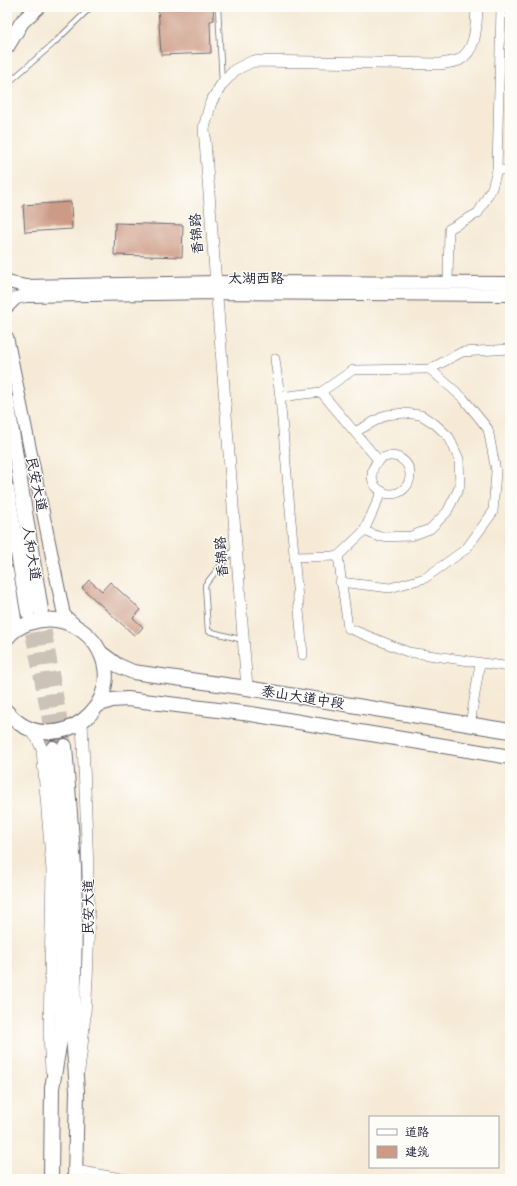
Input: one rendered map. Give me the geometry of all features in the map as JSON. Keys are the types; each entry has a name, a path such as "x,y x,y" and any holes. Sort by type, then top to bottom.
{"main road":[{"path":"7,47 32,7"},
{"path":"22,22 38,7"},
{"name":"太湖西路","path":"7,282 26,286 215,287 510,295"},
{"name":"太湖西路","path":"7,307 16,298 26,296 215,287 510,283"},
{"name":"民安大道","path":"7,337 64,615 76,626"},
{"name":"人和大道","path":"7,401 35,611 7,489"},
{"path":"7,571 15,619 9,636"},
{"path":"7,712 12,718 26,727 37,731 60,731 71,728 82,722 98,705 106,683 106,672 101,653 91,637 76,626 58,620 45,620 33,622 9,636"},
{"name":"泰山大道中段","path":"101,653 116,664 133,672 247,688 510,731"},
{"name":"泰山大道中段","path":"98,705 112,700 127,699 243,713 510,757"},
{"name":"民安大道","path":"51,1179 52,1088 61,1034 63,867 59,747 74,867 75,921 73,1034 77,1091 76,1175"}],"street":[{"name":"香锦路","path":"247,688 215,287 204,128 211,102 222,84 235,70 253,61 440,64 459,60 471,49 475,31 477,7"},
{"path":"448,283 449,229 478,213 492,188 497,170 501,7"},
{"path":"497,170 510,170"},
{"path":"280,397 321,392 352,370 430,369 462,352 510,349"},
{"path":"275,359 280,397 303,655"},
{"path":"340,582 390,588 425,578 466,549 493,512 496,471 488,428 464,398 430,369"},
{"path":"321,392 379,461"},
{"path":"355,432 386,415 404,413 420,416 435,424 449,437 459,459 460,486 447,512 430,529 411,536 380,537 364,531"},
{"path":"390,456 406,462 410,473 408,484 399,492 387,494 382,492 374,483 372,477 375,465 379,461 390,456"},
{"path":"294,557 338,556 364,531 382,492"},
{"path":"338,556 340,582 348,628 408,652 510,667"},
{"path":"470,725 480,663"},
{"name":"民安大道","path":"77,1091 84,1034 88,922 88,866 82,722"},
{"name":"民安大道","path":"26,727 37,738 42,748 52,870 49,1035 52,1088"},
{"path":"76,1175 127,1179"}],"lane":[{"path":"7,84 53,44 91,7"},
{"path":"218,7 222,84"},
{"path":"236,548 205,585 208,631 243,640"}],"building":[{"path":"158,7 213,7 214,20 210,21 211,53 161,55"},
{"path":"71,202 72,229 25,232 23,205"},
{"path":"115,223 183,225 182,257 114,255"},
{"path":"89,580 102,591 110,582 141,610 133,618 143,627 135,636 82,588"}],"tunnel":[{"path":"41,610 65,746"},
{"path":"28,612 48,714 53,748"}]}
